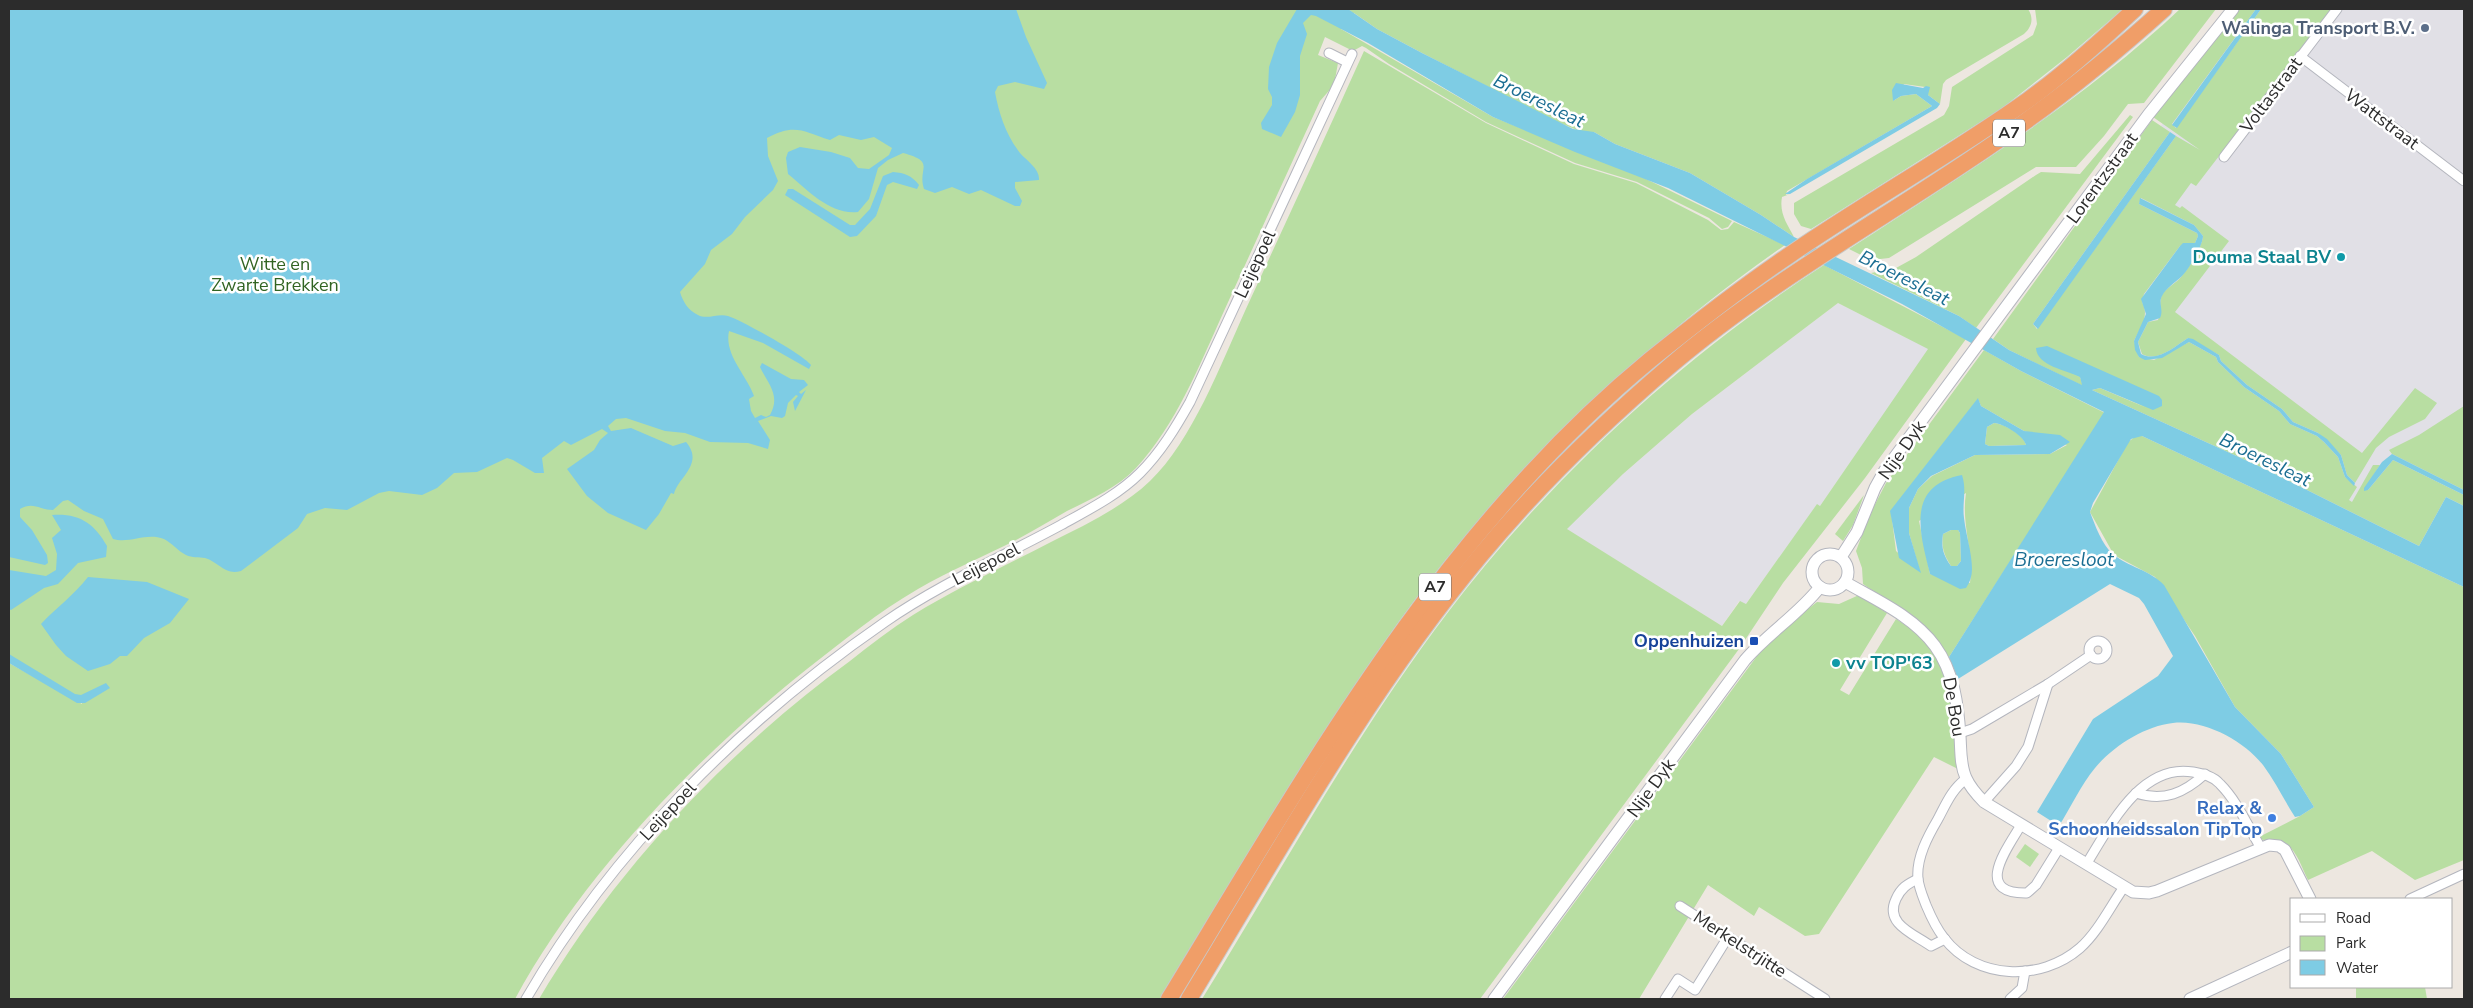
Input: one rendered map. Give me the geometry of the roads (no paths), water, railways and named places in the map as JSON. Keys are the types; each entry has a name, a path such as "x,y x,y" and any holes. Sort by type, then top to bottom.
{"highway":[{"name":"A7","path":"1169,999 1374,668 1426,598 1497,510 1576,427 1646,363 1717,306 1792,253 2029,99 2135,9"},
{"name":"A7","path":"1188,999 1366,711 1418,636 1480,556 1526,504 1632,400 1730,318 1842,240 2009,133 2092,70 2164,9"}],"street":[{"name":"Lorentzstraat","path":"1975,350 2148,115 2233,9"},
{"name":"Voltastraat","path":"2224,158 2337,9"},
{"name":"Leijepoel","path":"526,999 547,963 574,924 616,870 687,790 770,711 836,657 899,613 954,580 1090,509 1139,474 1157,454 1190,402 1349,58 1329,53"},
{"name":"Wattstraat","path":"2300,56 2464,181"},
{"name":"Nije Dyk","path":"1841,557 1857,532 1880,479 1975,350"},
{"path":"1828,554 1841,557 1848,570 1845,582 1834,590 1820,587 1812,576 1815,561 1828,554"},
{"name":"De Bou","path":"1845,582 1919,628 1934,644 1953,682 1960,733 1962,769 1966,779 1984,802 2124,887 2141,893 2156,891 2261,848"},
{"name":"Nije Dyk","path":"1494,999 1745,660 1759,644 1788,620 1820,587"},
{"path":"1960,733 1972,729 2048,684 2091,655"},
{"path":"1984,802 2016,766 2028,747 2048,684"},
{"path":"2087,863 2117,816 2136,794 2151,780 2167,773 2182,770 2205,774 2220,783 2238,807 2261,848 2269,845 2279,846 2285,850 2309,898"},
{"path":"2136,794 2161,797 2190,788 2205,774"},
{"path":"1966,779 1953,792 1925,843 1918,879 1934,923 1945,939 1962,955 1980,966 2016,973 2046,967 2080,948 2090,937 2124,887"},
{"path":"2021,825 1999,862 1997,876 2001,887 2012,894 2028,893 2036,885 2059,848"},
{"path":"2412,898 2464,874"},
{"path":"1918,879 1906,884 1899,892 1892,907 1892,917 1897,923 1931,946 1945,939"},
{"name":"Merkelstrjitte","path":"1680,906 1825,999"},
{"path":"1665,999 1678,979 1696,990 1728,937"},
{"path":"2190,999 2290,953"},
{"path":"2010,999 2022,988 2025,971"}],"water":[{"name":"Witte en Zwarte Brekken","path":"9,9 1016,9 1026,37 1047,83 1044,89 1015,82 998,86 995,92 1007,132 1020,153 1037,172 1039,180 1015,182 1015,188 1022,201 1020,206 1015,206 981,190 969,194 952,187 935,193 924,189 922,182 924,167 920,159 903,153 888,160 878,168 869,199 858,212 848,212 829,206 788,174 786,158 788,152 800,147 831,152 850,158 858,168 869,169 889,155 892,148 874,137 861,140 839,135 830,140 799,130 776,133 767,138 768,156 778,181 773,190 745,217 732,234 711,250 705,264 680,292 686,305 698,315 705,317 724,315 735,319 785,346 811,365 809,369 763,343 729,331 728,340 733,356 754,396 749,399 751,411 755,418 761,415 766,417 770,415 774,401 772,390 760,367 762,363 791,379 804,380 808,385 799,392 801,394 806,390 795,411 793,402 798,396 796,395 788,403 785,416 782,418 771,416 758,421 770,440 768,449 748,443 710,442 685,433 665,431 626,418 616,419 608,426 611,431 631,428 673,446 686,442 691,450 693,457 688,470 674,494 671,493 659,514 646,530 608,513 587,496 567,469 594,450 600,440 608,433 602,429 571,445 564,441 542,458 544,473 535,473 507,458 477,472 454,473 437,488 422,495 389,491 379,493 347,510 325,508 307,514 298,528 241,571 235,572 226,570 205,558 186,555 164,539 157,537 126,540 113,539 103,519 84,511 68,500 63,501 53,510 33,506 25,507 20,509 20,517 32,530 47,555 48,563 45,565 9,557"},
{"name":"Broeresloot","path":"1297,9 1348,9 1377,29 1422,53 1573,129 1594,132 1615,144 1690,173 1794,237 1959,316 2009,350 2082,385 2080,377 2053,367 2041,359 2036,348 2047,346 2159,396 2162,400 2162,406 2153,410 2100,388 2092,390 2265,469 2419,546 2446,497 2464,506 2464,587 2142,436 2131,439 2093,503 2090,512 2099,534 2113,554 2164,585 2235,707 2281,754 2314,807 2295,817 2272,777 2255,756 2245,748 2210,728 2197,724 2173,723 2152,728 2130,738 2102,760 2090,775 2059,826 2037,812 2093,719 2158,676 2173,656 2144,604 2139,598 2110,584 1958,679 1949,657 2104,412 2021,371 1902,304 1668,188 1575,152 1493,117 1368,43 1316,16 1311,15 1303,23 1307,34 1300,56 1300,95 1295,112 1281,137 1262,129 1261,123 1272,105 1272,97 1268,89 1269,67 1277,43"},
{"path":"2256,9 2261,9 2177,128 2172,125"},
{"path":"1896,83 1923,88 1926,86 1930,87 1928,95 1940,104 1937,108 1790,194 1785,194 1807,179 1932,106 1916,94 1901,96 1893,101 1892,90"},
{"path":"2170,132 2176,136 2038,329 2033,324"},
{"path":"893,172 904,174 913,179 919,185 917,189 893,182 887,185 876,216 857,236 850,237 785,195 788,189 793,189 850,225 855,225 870,209 883,176"},
{"path":"2140,198 2194,225 2203,236 2198,251 2188,268 2162,296 2160,318 2148,322 2138,342 2141,354 2147,356 2160,355 2188,338 2193,339 2219,355 2221,361 2247,385 2282,409 2293,422 2327,439 2341,455 2347,475 2355,483 2354,486 2345,477 2338,457 2324,442 2317,436 2290,424 2279,411 2244,387 2218,362 2216,357 2189,342 2162,358 2145,360 2139,357 2135,350 2134,341 2146,314 2141,299 2180,246 2183,243 2195,243 2198,236 2197,233 2139,204"},
{"path":"1978,398 1981,406 2024,431 2060,435 2070,442 2050,454 1975,455 1931,476 1918,489 1909,508 1909,533 1921,573 1899,558 1890,511","holes":["1994,423 2017,434 2026,445 1989,446 1985,444 1987,427"]},
{"path":"2392,454 2464,490 2464,495 2393,460 2368,490 2364,491 2364,488 2382,462"},
{"path":"1962,475 1964,518 1972,569 1972,574 1966,588 1960,589 1930,574 1923,543 1921,513 1924,500 1932,489 1944,481","holes":["1951,530 1958,530 1960,533 1961,561 1957,566 1951,566 1943,551 1943,534"]},
{"path":"52,515 70,516 85,521 97,531 107,546 106,557 78,563 58,584 44,588 11,610 9,609 9,570 46,576 56,570 57,554 52,538 61,530"},
{"path":"88,577 147,582 189,599 170,623 144,638 127,656 120,656 110,664 88,671 66,656 41,624"},
{"path":"9,654 75,694 81,695 106,683 110,688 85,703 77,703 9,663"}],"place":[{"name":"Walinga Transport B.V.","path":"2425,28"},
{"name":"Douma Staal BV","path":"2341,257"},
{"name":"Oppenhuizen","path":"1754,641"},
{"name":"vv TOP'63","path":"1836,663"},
{"name":"Relax & Schoonheidssalon TipTop","path":"2272,818"}],"water label":[{"name":"Broeresleat","path":"1539,101"},
{"name":"Broeresleat","path":"1904,278"},
{"name":"Broeresleat","path":"2265,460"}]}
